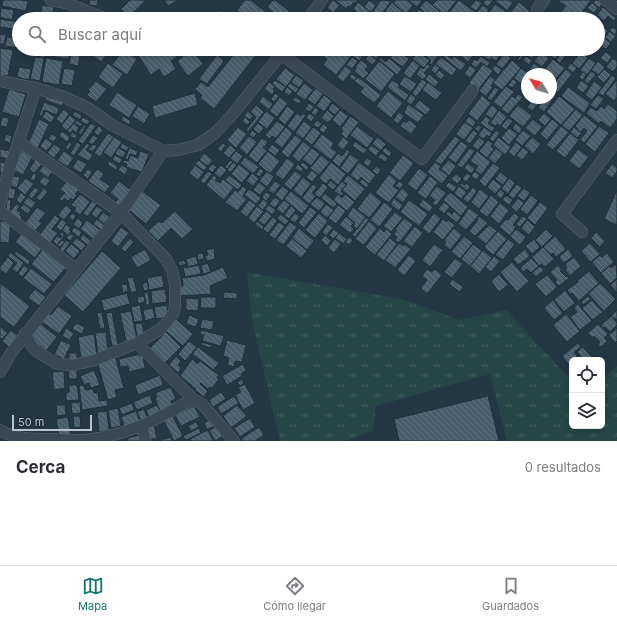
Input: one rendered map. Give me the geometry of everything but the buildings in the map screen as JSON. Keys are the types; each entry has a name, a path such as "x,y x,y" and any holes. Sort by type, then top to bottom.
{"street":[{"path":"51,0 66,3 89,12"},
{"path":"313,12 322,0"},
{"path":"537,9 544,0"},
{"path":"605,0 617,9"},
{"path":"0,81 36,88 64,97 88,108 112,125 163,151 178,150 198,145 215,133 232,115 280,56"},
{"path":"288,56 422,159 473,90"},
{"path":"0,204 8,173 36,88"},
{"path":"582,232 562,214 617,140"},
{"path":"19,142 121,213 166,259 172,270 175,284 175,307 173,314 160,329 138,343 95,360 73,365 57,364 36,351 31,346 25,334"},
{"path":"0,372 11,353 25,334 121,213 163,151"},
{"path":"0,211 76,269"},
{"path":"138,343 193,399 202,404 234,441"},
{"path":"0,430 12,435 30,439 77,440 107,437 142,426 166,415 193,399"},
{"path":"142,426 145,441"}],"green space":[{"path":"247,272 401,299 460,320 506,310 569,378 569,429 605,429 605,376 617,366 617,441 507,441 490,374 376,406 373,431 345,441 280,441 252,321"}]}
